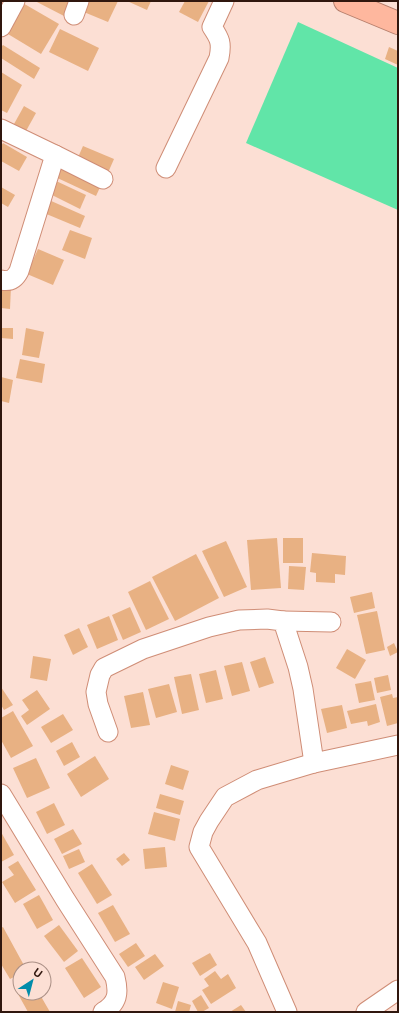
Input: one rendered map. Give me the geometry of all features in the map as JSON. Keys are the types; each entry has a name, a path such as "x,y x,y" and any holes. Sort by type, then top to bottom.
{"highway":[{"path":"358,4 398,23"}],"street":[{"path":"1,27 15,1"},
{"path":"166,168 219,58 221,48 220,38 212,26 224,1"},
{"path":"1,128 103,179"},
{"path":"1,280 12,280 19,271 56,155"},
{"path":"108,732 98,704 96,692 100,675 104,668 143,649 209,627 239,620 267,619 283,621 331,622"},
{"path":"283,621 298,667 303,689 314,763"},
{"path":"287,1012 257,943 199,847 203,832 225,797 258,780 314,763 398,745"},
{"path":"1,794 65,899 116,977 118,990 114,1003 103,1012"},
{"path":"366,1012 398,990"}],"green space":[{"path":"298,22 398,68 398,210 246,143"}],"building":[{"path":"35,1 71,1 64,16"},
{"path":"83,1 118,1 108,22 79,10"},
{"path":"127,1 151,1 147,10"},
{"path":"185,1 209,1 198,22 179,12"},
{"path":"21,2 59,24 41,54 3,31"},
{"path":"60,29 99,48 88,71 49,52"},
{"path":"3,45 40,68 34,79 1,58 1,47"},
{"path":"389,47 398,51 398,65 385,59"},
{"path":"1,72 22,85 7,113 1,110"},
{"path":"24,106 36,113 26,131 14,124"},
{"path":"3,143 27,157 19,171 1,161 1,146"},
{"path":"83,146 114,159 107,175 76,162"},
{"path":"58,162 102,183 96,196 51,175"},
{"path":"54,180 86,195 80,209 48,193"},
{"path":"1,187 15,195 8,207 1,203"},
{"path":"49,200 85,216 80,228 44,213"},
{"path":"70,230 92,238 85,259 62,250"},
{"path":"38,249 64,260 53,285 27,274"},
{"path":"1,286 11,286 10,309 1,308"},
{"path":"1,328 13,328 13,339 1,338"},
{"path":"26,328 44,332 39,358 22,355"},
{"path":"20,359 45,364 42,383 16,378"},
{"path":"1,377 13,380 9,403 1,401"},
{"path":"277,538 281,588 251,590 247,540"},
{"path":"283,538 303,538 303,563 283,563"},
{"path":"226,541 247,587 224,597 202,551"},
{"path":"312,553 346,556 345,575 335,574 335,583 316,582 316,573 310,572"},
{"path":"196,554 219,598 175,621 152,577"},
{"path":"289,566 306,567 304,590 288,589"},
{"path":"150,581 169,619 146,630 128,592"},
{"path":"372,592 375,608 354,613 350,597"},
{"path":"130,607 141,632 123,640 112,615"},
{"path":"377,611 385,650 366,654 357,615"},
{"path":"109,616 118,640 97,649 87,625"},
{"path":"79,628 88,647 73,655 64,635"},
{"path":"394,643 398,652 390,656 387,647"},
{"path":"347,649 366,660 355,679 336,668"},
{"path":"33,656 51,659 47,681 30,678"},
{"path":"265,657 274,683 259,688 250,662"},
{"path":"242,662 250,691 232,696 224,666"},
{"path":"216,670 223,699 206,703 199,674"},
{"path":"191,674 199,710 182,714 174,677"},
{"path":"388,675 391,690 377,693 374,678"},
{"path":"371,681 375,700 359,703 355,684"},
{"path":"169,684 177,712 156,718 148,689"},
{"path":"1,687 13,705 4,710 1,705"},
{"path":"37,690 50,709 27,725 21,716 29,710 22,700"},
{"path":"143,692 150,725 131,728 124,696"},
{"path":"392,694 393,698 398,697 398,723 387,726 380,697"},
{"path":"376,704 380,722 368,726 367,721 351,724 347,711"},
{"path":"342,705 347,728 327,733 321,709"},
{"path":"13,711 33,746 11,758 1,740 1,718"},
{"path":"63,714 73,730 51,743 41,727"},
{"path":"72,742 80,757 64,766 56,751"},
{"path":"95,756 109,779 81,797 67,774"},
{"path":"36,758 50,788 27,798 13,768"},
{"path":"171,765 189,771 183,790 165,784"},
{"path":"160,794 184,801 180,815 156,808"},
{"path":"54,803 65,825 47,834 36,812"},
{"path":"154,812 180,819 175,841 148,834"},
{"path":"73,829 82,844 62,854 54,839"},
{"path":"1,832 14,855 1,862"},
{"path":"165,847 167,867 145,869 143,849"},
{"path":"79,849 85,862 69,869 63,856"},
{"path":"124,853 130,860 122,866 116,859"},
{"path":"18,861 36,890 15,903 2,882 14,875 8,867"},
{"path":"92,864 112,895 97,904 78,873"},
{"path":"39,895 53,920 37,929 23,904"},
{"path":"113,905 130,934 115,942 98,913"},
{"path":"59,925 78,951 64,962 44,936"},
{"path":"3,927 22,961 12,961 12,978 10,979 1,964 1,928"},
{"path":"136,943 145,956 128,967 119,954"},
{"path":"210,953 217,965 200,976 192,963"},
{"path":"155,954 164,966 144,980 135,967"},
{"path":"82,958 101,987 84,998 65,968"},
{"path":"215,971 221,979 228,974 236,988 211,1004 202,990 209,986 204,979"},
{"path":"163,982 179,987 172,1009 156,1003"},
{"path":"201,995 209,1008 202,1012 198,1012 192,1001"},
{"path":"22,1001 44,1001 50,1012 28,1012"},
{"path":"178,1001 191,1005 189,1012 175,1012"},
{"path":"241,1005 246,1012 230,1012"}]}
